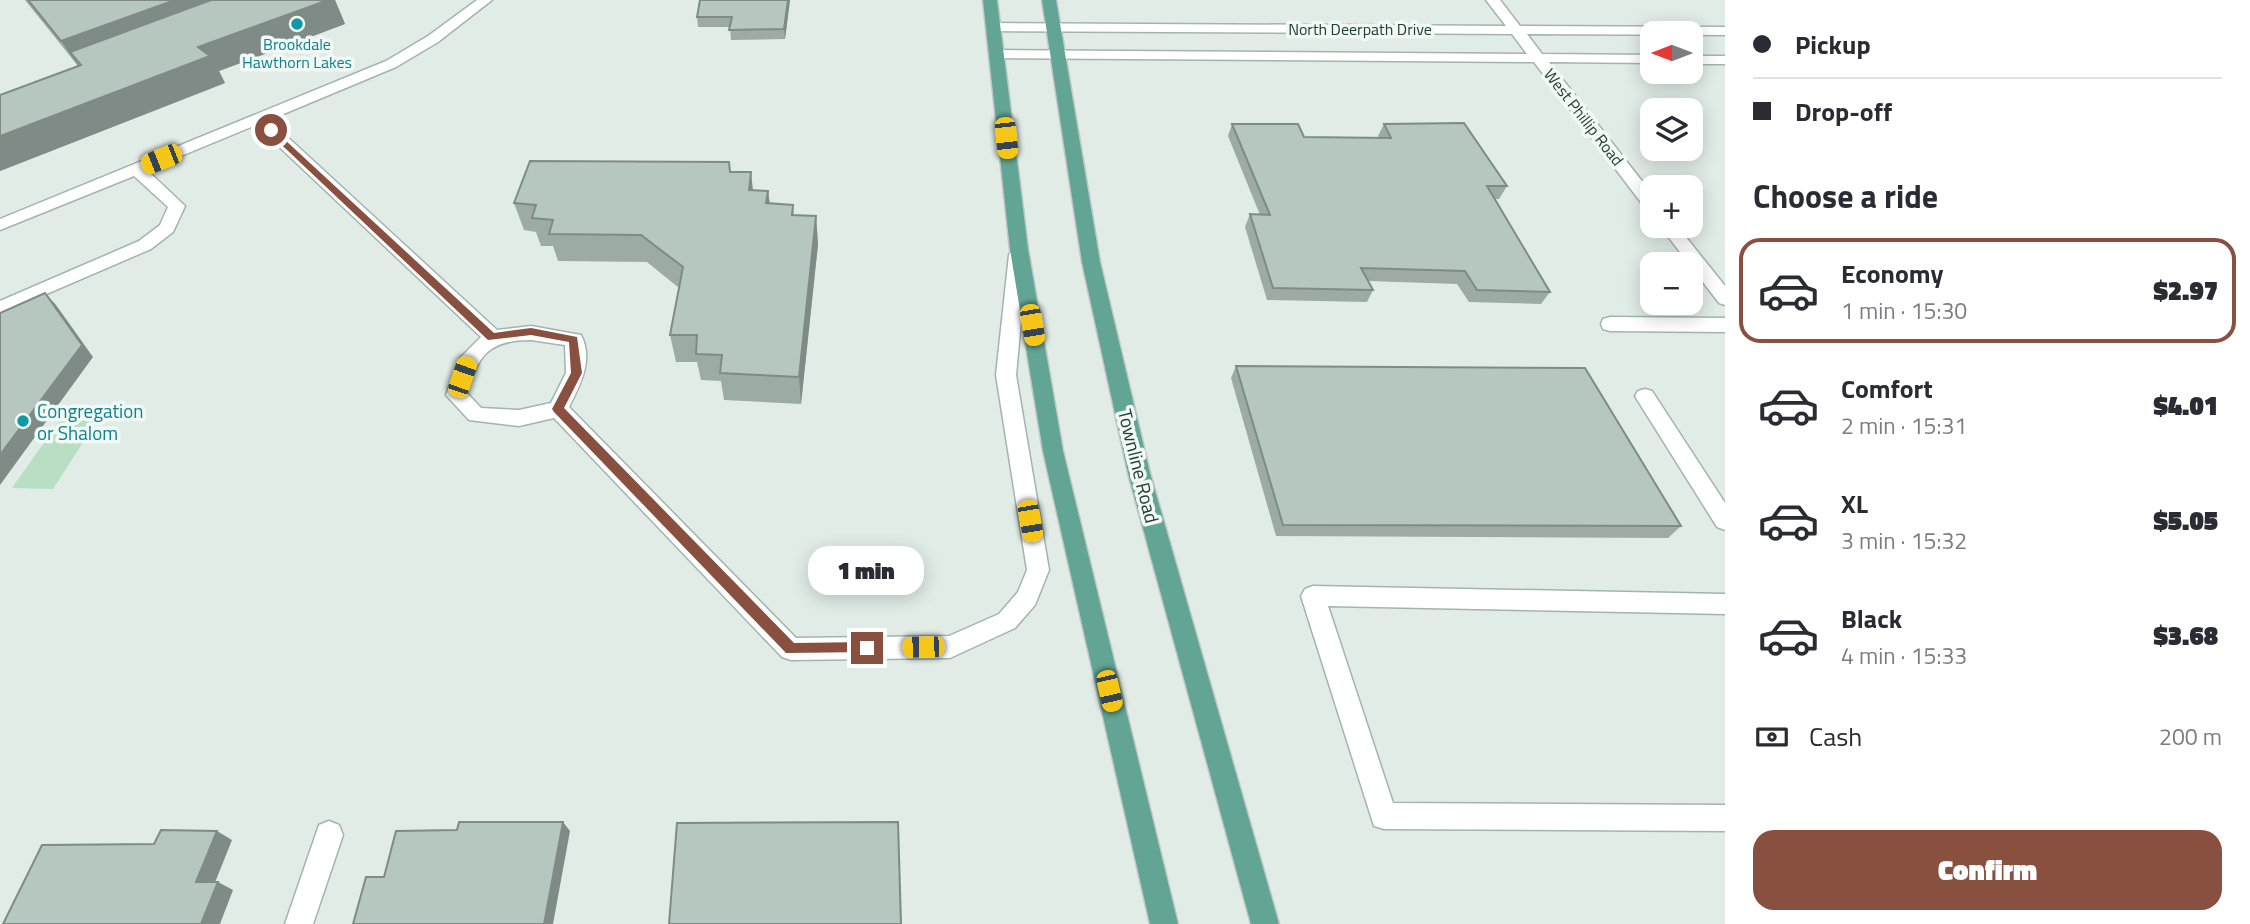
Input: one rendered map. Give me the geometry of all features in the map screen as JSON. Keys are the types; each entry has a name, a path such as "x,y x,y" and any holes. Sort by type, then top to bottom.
{"main road":[{"path":"990,0 1019,249 1054,451 1164,924"},
{"name":"Townline Road","path":"1049,0 1060,55 1091,262 1139,473 1265,924"}],"street":[{"path":"0,225 391,64 433,39 485,0"},
{"name":"West Phillip Road","path":"1493,0 1640,190"},
{"name":"North Deerpath Drive","path":"994,27 1725,31"},
{"name":"North Deerpath Drive","path":"997,54 1640,60"},
{"path":"1703,60 1725,60"},
{"path":"260,119 492,337"},
{"path":"0,308 145,245 167,228 177,206 136,169"},
{"path":"1677,238 1725,299"},
{"path":"558,409 791,649 950,647 1007,621 1027,597 1038,570 1006,375 1019,249"},
{"path":"1610,324 1725,325"},
{"path":"531,331 574,340 576,373 558,409 519,418 476,415 456,395 468,359 492,337 531,331"},
{"path":"1645,396 1725,522"},
{"path":"1725,604 1312,596 1384,816 1725,818"},
{"path":"299,924 328,835"}],"green space":[{"path":"100,416 53,489 12,488 60,420"}],"building":[{"path":"28,0 175,0 61,41"},
{"path":"211,0 328,0 198,47 210,56 0,136 0,95 81,65 70,52"},
{"path":"700,0 788,0 784,29 729,30 732,17 697,17"},
{"path":"1464,123 1507,186 1487,186 1550,292 1477,290 1465,271 1361,268 1373,290 1273,288 1250,214 1270,215 1232,124 1298,124 1304,137 1391,138 1384,124"},
{"path":"530,161 729,162 730,172 751,172 749,190 768,191 766,203 793,205 792,215 816,216 799,377 720,373 722,355 696,354 697,335 670,335 683,267 641,235 549,234 553,220 532,218 536,205 514,203"},
{"name":"Congregation or Shalom","path":"45,293 82,345 0,455 0,313"},
{"path":"1236,366 1585,368 1681,526 1283,525"},
{"path":"459,822 563,822 544,924 353,924 366,877 384,877 396,831 457,830"},
{"path":"898,822 901,924 669,924 677,823"},
{"path":"161,830 217,831 196,882 218,882 201,924 3,924 42,845 154,844"}],"place":[{"name":"Brookdale Hawthorn Lakes","path":"297,24"},
{"name":"Congregation or Shalom","path":"23,421"}],"route":[{"path":"271,130 492,337 531,331 574,340 576,373 558,409 791,649 867,648"}]}
